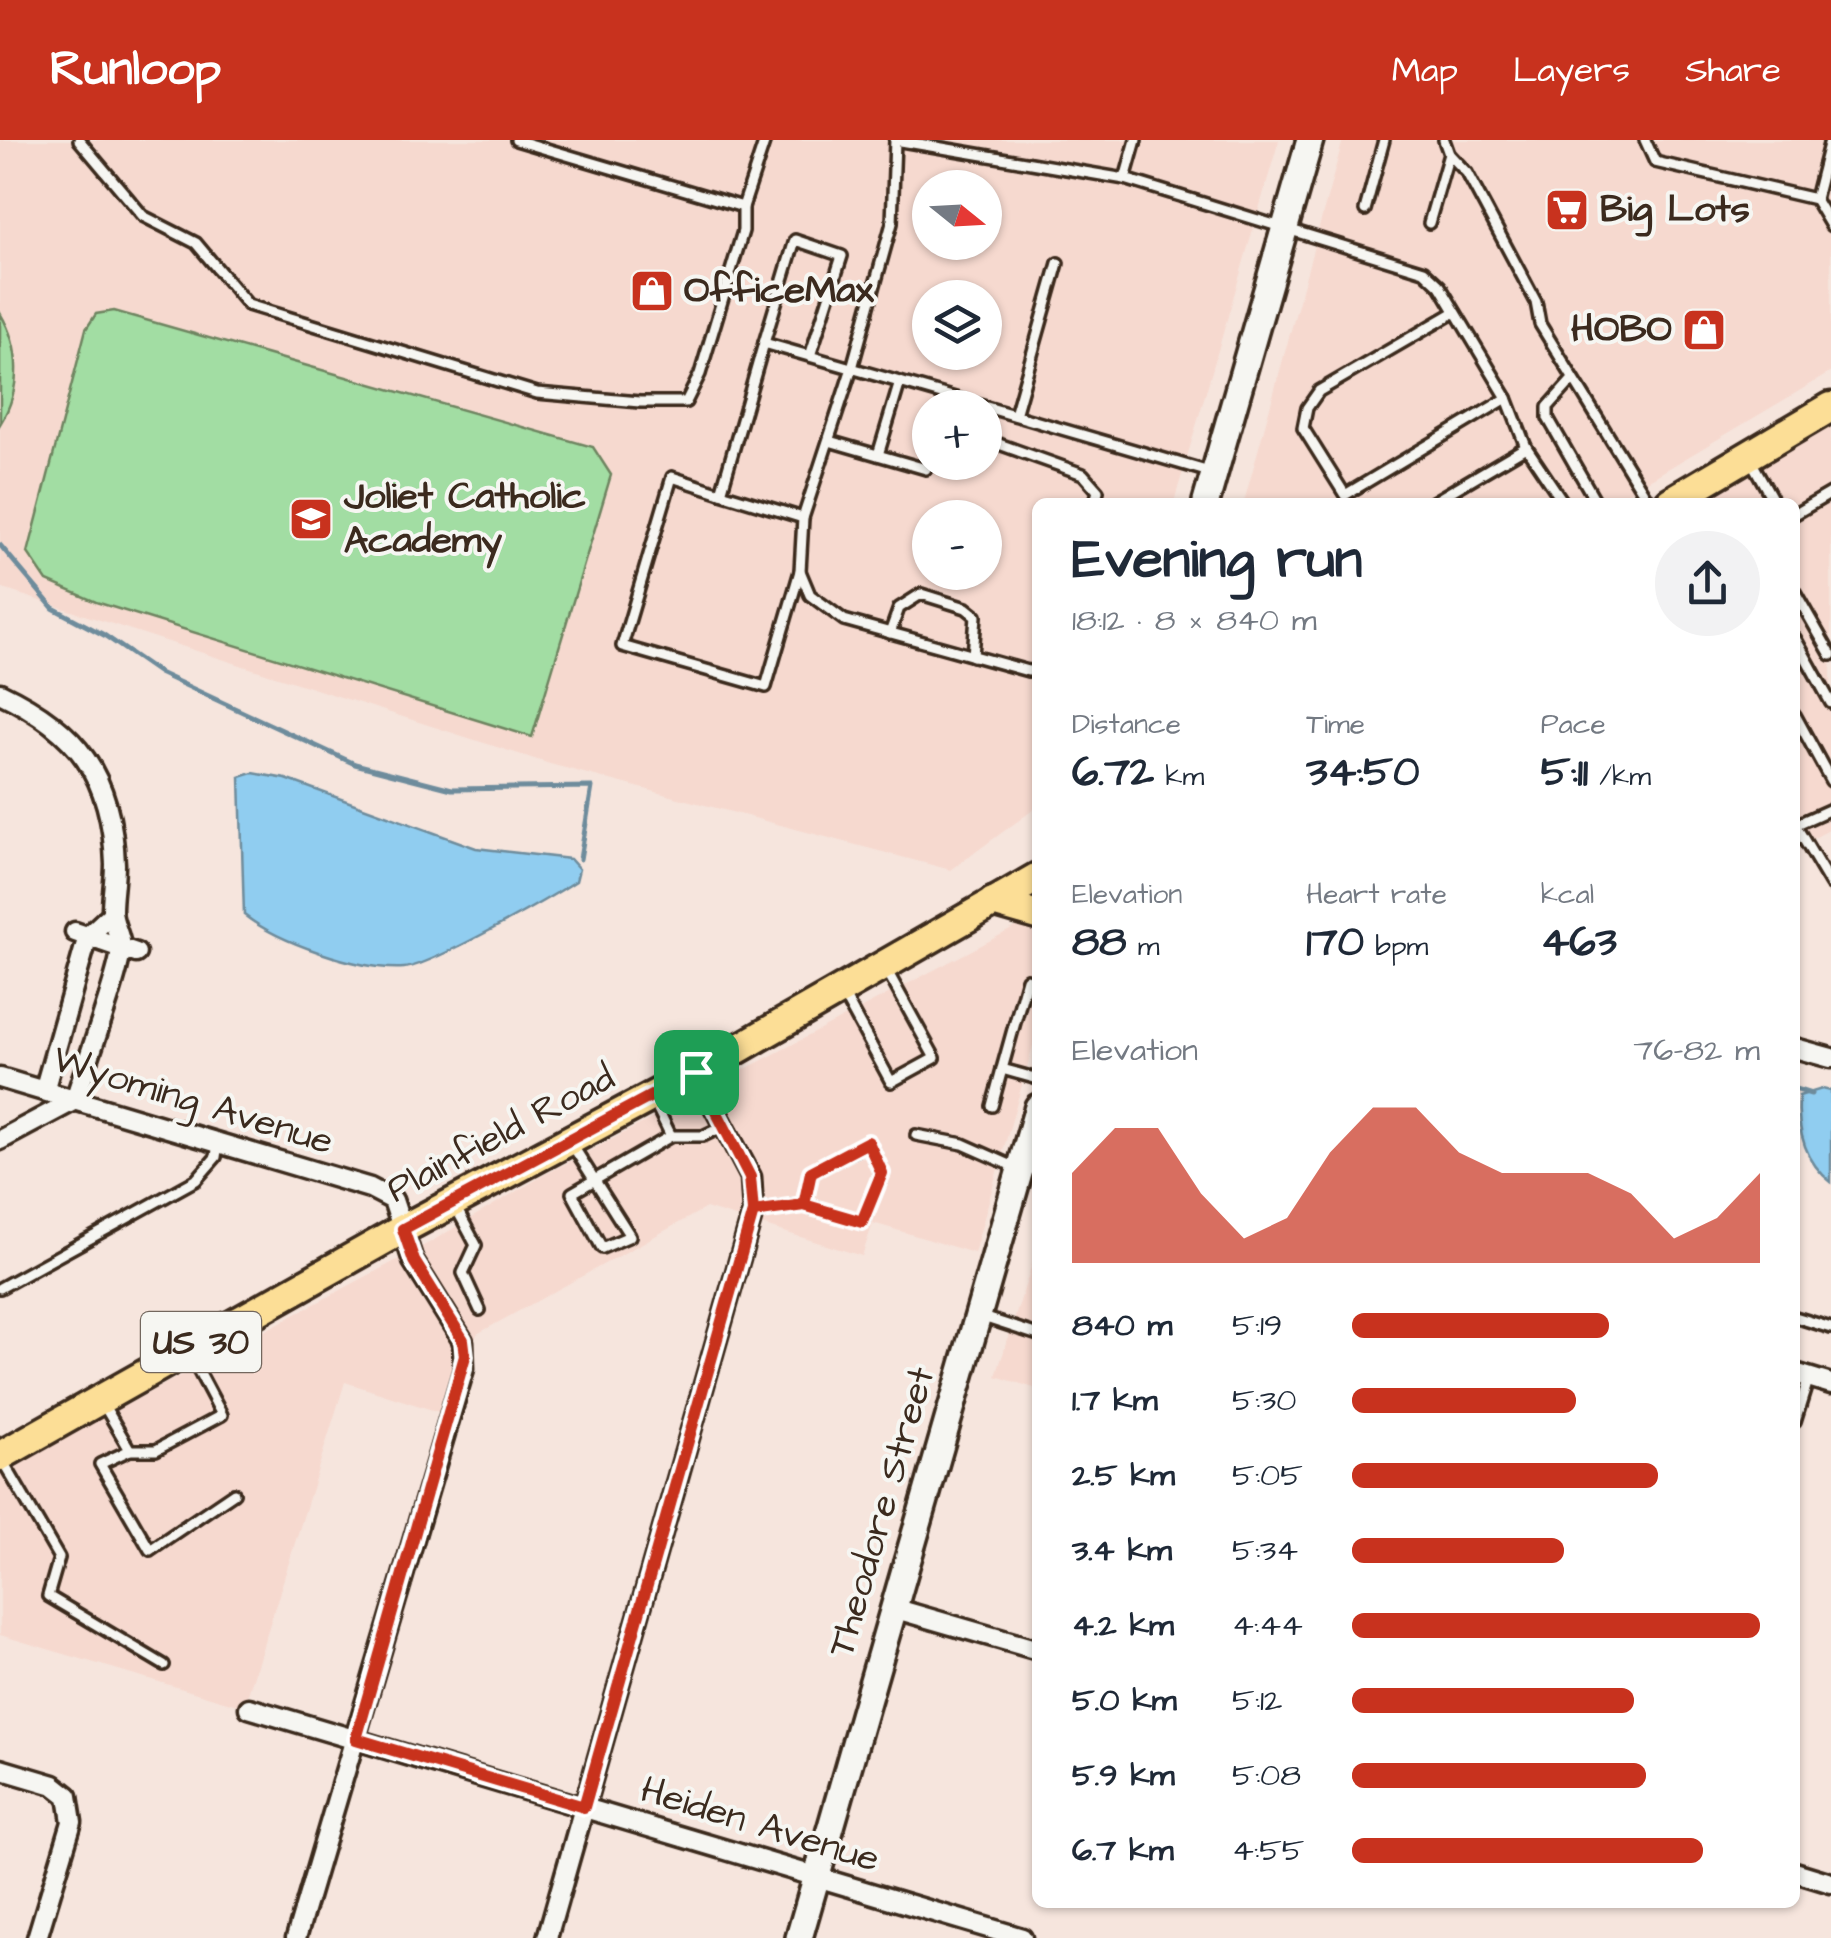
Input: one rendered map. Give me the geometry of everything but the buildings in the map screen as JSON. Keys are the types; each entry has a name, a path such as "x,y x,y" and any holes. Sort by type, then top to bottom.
{"main road":[{"path":"1207,498 1310,140"},
{"path":"1680,498 1702,489 1748,456 1831,407"},
{"name":"Plainfield Road","path":"0,1456 403,1229 696,1072 1032,880"},
{"path":"992,902 1032,913"},
{"name":"Theodore Street","path":"799,1938 1032,1127"}],"street":[{"path":"0,693 42,713 72,742 100,780 112,821 112,914 129,951 74,1100 0,1140"},
{"path":"44,1091 82,934 112,914"},
{"path":"82,934 129,951"},
{"path":"1800,1049 1831,1058"},
{"path":"548,1938 753,1212 750,1177 696,1072"},
{"name":"Wyoming Avenue","path":"0,1078 370,1188 393,1200 414,1261 463,1340 465,1356 296,1938"},
{"path":"1802,1375 1831,1384"},
{"path":"894,1608 1032,1648"},
{"name":"Heiden Avenue","path":"250,1708 1022,1938"},
{"path":"0,1769 54,1785 68,1796 72,1822 37,1938"},
{"path":"1800,1874 1831,1883"}],"lane":[{"path":"79,140 143,216 196,243 248,305 554,395 686,402 700,374 743,231 743,207 765,140"},
{"path":"803,518 672,476 622,646 766,687 800,571 803,518 852,368 892,224 895,140 1125,178 1424,271 1440,286 1507,398 1526,447 1560,498"},
{"path":"1125,178 1136,140"},
{"path":"1365,210 1384,140"},
{"path":"1444,140 1449,154 1467,173 1536,302 1540,324 1647,498"},
{"path":"1645,140 1655,162 1816,199"},
{"path":"1830,140 1816,199 1831,226"},
{"path":"523,141 743,207"},
{"path":"1430,224 1449,154"},
{"path":"721,492 794,240 842,256 810,356"},
{"path":"1015,416 1058,263"},
{"path":"1344,498 1303,428 1307,408 1319,391 1455,312"},
{"path":"764,343 927,390"},
{"path":"1573,378 1548,407 1548,418 1594,498"},
{"path":"878,456 900,382"},
{"path":"1347,498 1507,398"},
{"path":"1002,413 1214,473"},
{"path":"828,442 912,465"},
{"path":"1002,445 1083,474 1098,491 1096,498"},
{"path":"1440,498 1526,447"},
{"path":"1748,456 1772,498"},
{"path":"1800,511 1831,493"},
{"path":"800,571 810,595 844,620 1032,671"},
{"path":"890,632 898,608 921,594 966,608 976,616 973,656"},
{"path":"1800,601 1831,655"},
{"path":"1800,647 1831,703"},
{"path":"1800,724 1831,781"},
{"path":"1800,824 1831,809"},
{"path":"1800,833 1831,886"},
{"path":"841,989 891,1082 934,1058 884,964"},
{"path":"992,1106 1026,979"},
{"path":"1002,1069 1032,1077"},
{"path":"652,1096 671,1136"},
{"path":"569,1140 594,1179 630,1236 602,1248 572,1193 594,1179 671,1136 703,1136 724,1126"},
{"path":"916,1135 964,1144 1020,1169"},
{"path":"753,1212 804,1205 862,1222 882,1173 868,1142 811,1172 804,1205"},
{"path":"0,1288 196,1180 216,1157 218,1143"},
{"path":"453,1202 476,1246 463,1273 480,1310"},
{"path":"978,1315 1032,1331"},
{"path":"1800,1319 1831,1328"},
{"path":"188,1350 222,1415 156,1450 130,1450 100,1464 150,1550 234,1494"},
{"path":"100,1399 130,1450"},
{"path":"0,1456 59,1558 48,1596 164,1666"}],"shaded area":[{"path":"0,140 1279,140 1175,498 1032,498 1032,811 951,870 550,764 0,588"},
{"path":"1343,140 1831,140 1831,372 1619,498 1245,498"},
{"path":"1831,414 1831,829 1800,845 1800,498 1688,498"},
{"path":"1032,919 1032,1050 974,1253 873,1223 862,1256 706,1208 477,1334 442,1413 345,1382 244,1707 0,1635 0,1472 427,1244 546,1174"},
{"path":"1032,1264 1032,1387 996,1376"}],"green space":[{"name":"Joliet Catholic Academy","path":"114,311 593,447 611,475 532,737 96,602 47,581 28,553 86,329 96,314"},
{"path":"0,313 12,340 16,368 12,397 0,424"}],"water":[{"path":"253,773 286,779 476,848 570,859 579,869 576,881 490,930 404,968 365,965 320,953 277,935 244,915 240,777"},
{"path":"1822,1089 1831,1091 1831,1182 1814,1164 1804,1143 1800,1096"}],"waterway":[{"path":"0,545 53,608 104,635 159,673 355,764 452,789 592,787 580,859"},
{"path":"1800,1091 1811,1094"}],"place":[{"name":"Big Lots","path":"1567,210"},
{"name":"OfficeMax","path":"652,291"},
{"name":"HOBO","path":"1704,330"},
{"name":"Joliet Catholic Academy","path":"311,519"}],"route":[{"path":"696,1072 403,1229 414,1261 463,1340 464,1369 356,1739 584,1807 753,1212 804,1205 862,1222 882,1173 868,1142 811,1172 804,1205 753,1212 750,1177 696,1072"}]}
